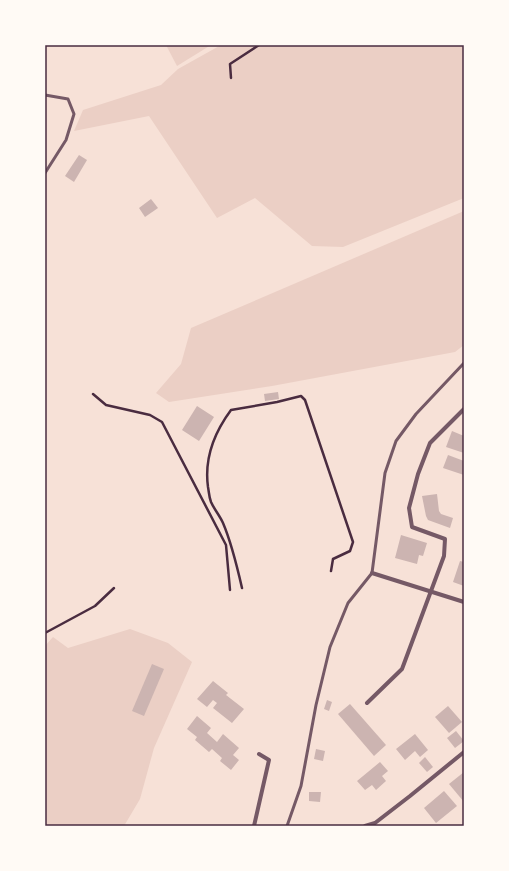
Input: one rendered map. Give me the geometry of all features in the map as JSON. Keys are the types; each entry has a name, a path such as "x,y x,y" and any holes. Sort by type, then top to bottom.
{"street":[{"path":"367,703 402,669 444,556 445,539 412,527 409,508 418,474 430,443 464,409"},
{"path":"372,573 464,602"},
{"path":"365,826 375,822 410,796 464,752"},
{"path":"254,826 269,760 259,754"}],"lane":[{"path":"45,95 68,99 74,114 66,140 45,173"},
{"path":"287,826 301,786 316,705 330,647 348,603 372,573 386,474 396,441 416,414 464,363"}],"path":[{"path":"231,78 230,64 259,45"},
{"path":"93,394 106,405 150,415 162,422 226,545 230,590"},
{"path":"242,588 235,558 223,523 210,500 206,475 213,439 232,410 301,396 305,400 353,542 350,551 333,559 331,570"},
{"path":"45,633 95,606 114,588"}],"shaded area":[{"path":"166,45 211,45 177,66"},
{"path":"221,45 464,45 464,198 343,247 312,246 255,198 217,218 149,116 74,131 83,110 161,85 178,69"},
{"path":"464,211 464,345 455,352 272,386 169,402 156,393 181,364 191,328"},
{"path":"130,629 168,643 192,662 154,748 140,799 124,826 45,826 45,646 53,637 68,648"}],"building":[{"path":"79,155 87,160 74,182 65,176"},
{"path":"151,199 158,208 145,217 139,208"},
{"path":"278,392 279,399 265,401 264,394"},
{"path":"197,406 214,417 199,441 182,430"},
{"path":"452,431 464,436 464,453 446,447"},
{"path":"448,455 464,461 464,475 443,468"},
{"path":"437,494 439,511 441,514 453,518 450,528 428,520 426,516 422,496"},
{"path":"401,535 427,543 423,556 419,555 417,564 395,558"},
{"path":"460,561 464,562 464,586 453,582"},
{"path":"152,664 164,669 144,716 132,711"},
{"path":"213,681 228,693 226,695 244,709 232,723 213,708 217,703 213,700 207,707 197,699"},
{"path":"327,700 332,702 329,711 324,709"},
{"path":"350,704 386,745 374,756 338,714"},
{"path":"448,706 462,722 449,733 435,717"},
{"path":"197,716 211,728 207,733 217,742 223,734 239,748 233,755 239,760 231,770 220,761 222,758 212,749 209,752 195,740 197,737 187,729"},
{"path":"456,731 464,741 455,748 447,738"},
{"path":"415,734 428,750 420,757 415,751 405,760 396,749"},
{"path":"316,749 325,751 323,761 314,759"},
{"path":"425,757 433,767 427,772 419,763"},
{"path":"380,762 388,771 382,776 386,781 376,790 372,785 365,790 357,781"},
{"path":"464,772 464,802 449,784"},
{"path":"444,791 457,806 436,823 424,808"},
{"path":"309,792 321,792 320,802 309,801"}]}
